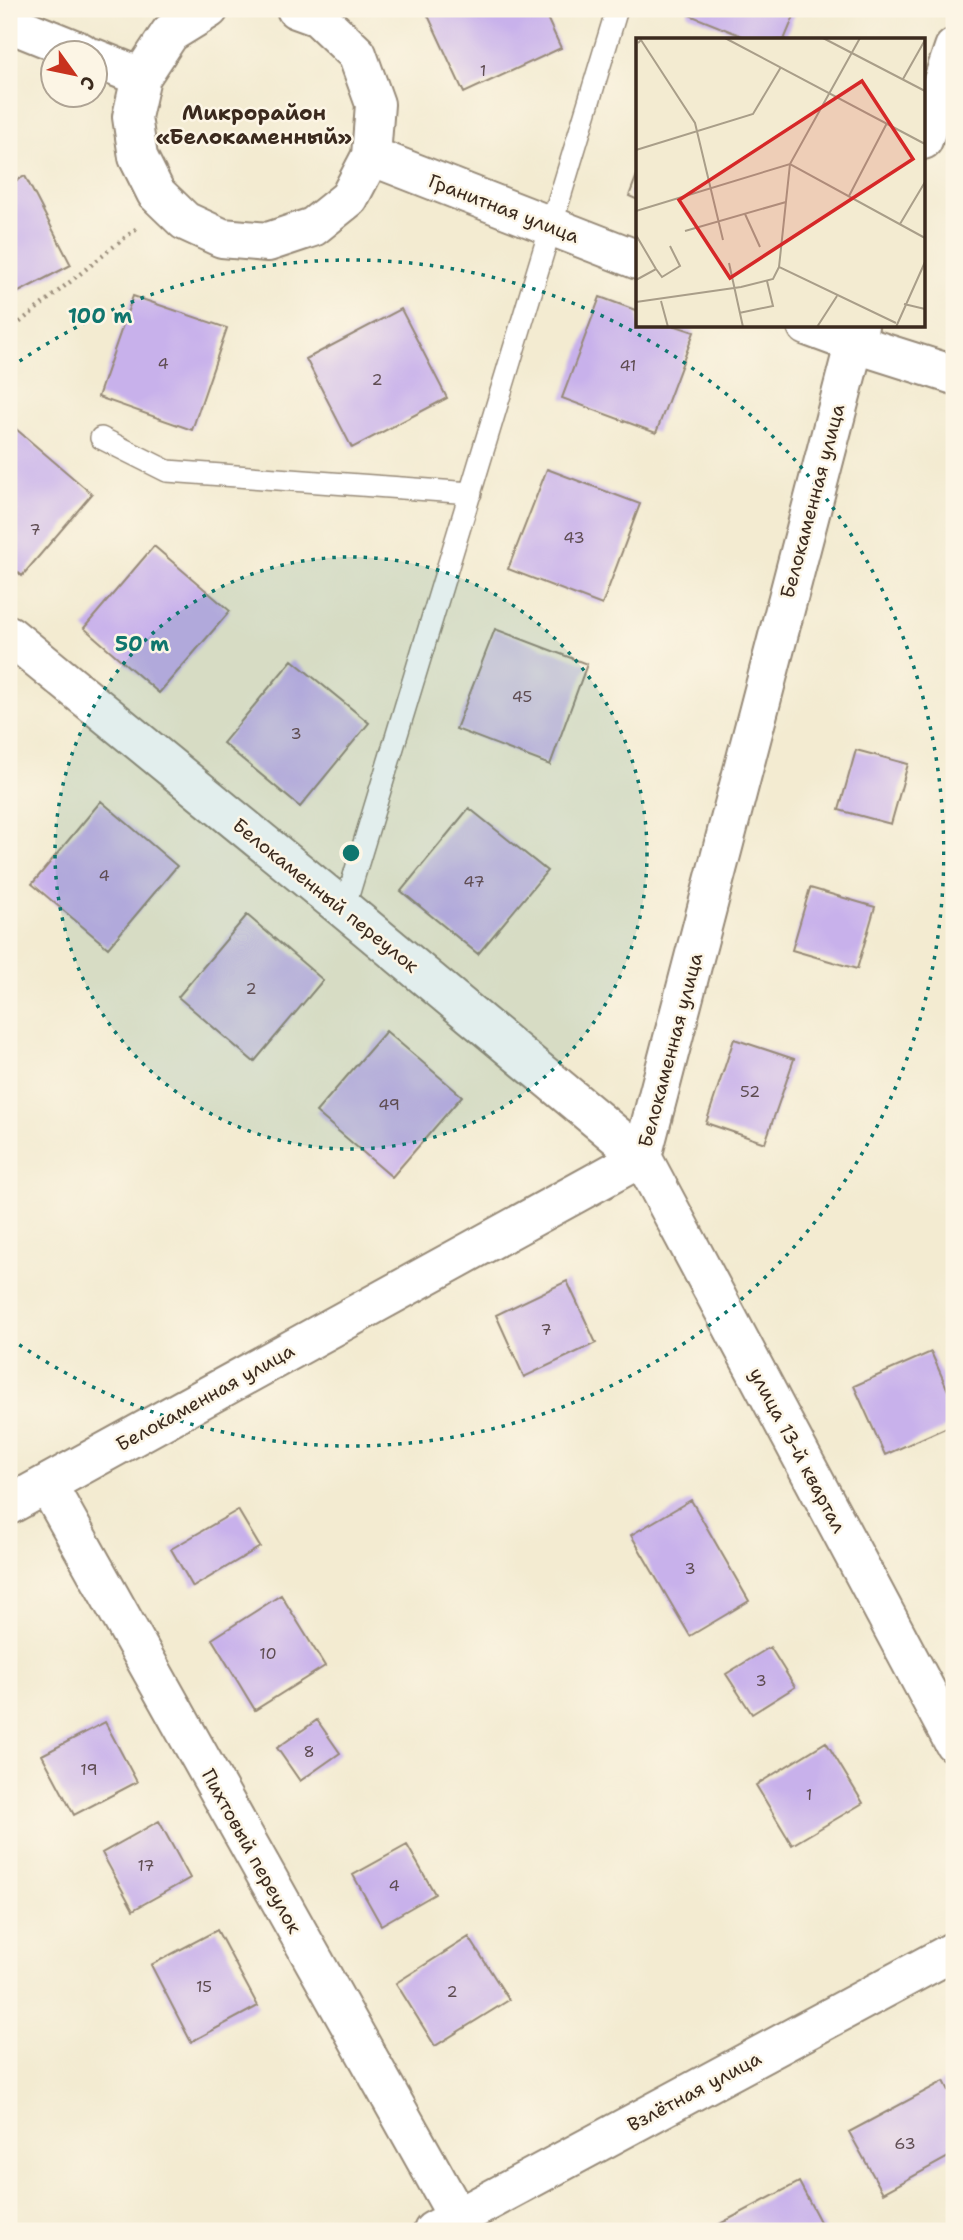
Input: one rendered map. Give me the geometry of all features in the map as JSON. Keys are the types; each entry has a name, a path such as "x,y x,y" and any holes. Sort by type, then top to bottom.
{"street":[{"path":"209,9 170,33 141,77 132,117 138,157 156,193 185,221 222,238 268,242 313,228 349,198 371,156 375,104 357,54 318,17 296,9"},
{"path":"9,23 46,38"},
{"path":"925,134 954,48"},
{"path":"108,64 141,77"},
{"name":"Гранитная улица","path":"371,156 636,259"},
{"path":"813,327 856,334 954,375"},
{"name":"Белокаменная улица","path":"9,1505 642,1157 856,334"},
{"name":"Белокаменный переулок","path":"9,635 642,1157"},
{"name":"улица 13-й квартал","path":"642,1157 954,1743"},
{"name":"Пихтовый переулок","path":"47,1484 446,2225"},
{"name":"Взлётная улица","path":"446,2225 954,1951"}],"lane":[{"path":"344,909 617,9"},
{"path":"101,438 167,471 471,493"}],"path":[{"path":"9,331 167,203"}],"building":[{"path":"425,9 543,9 561,48 464,93"},
{"path":"689,9 797,9 785,38 747,38 687,14"},
{"path":"25,176 71,265 9,297 9,184"},
{"path":"636,178 636,199 629,196"},
{"path":"133,296 227,328 192,430 98,397"},
{"path":"600,297 636,310 636,327 679,327 694,332 656,433 562,398"},
{"path":"401,309 447,398 352,448 306,359"},
{"path":"16,429 92,494 22,576 9,564 9,437"},
{"path":"547,469 640,504 602,605 508,569"},
{"path":"154,546 230,611 159,693 84,628"},
{"path":"495,629 587,664 550,765 456,729"},
{"path":"292,660 369,723 300,807 223,743"},
{"path":"856,750 908,764 891,824 839,810"},
{"path":"101,801 177,866 108,948 32,884"},
{"path":"469,808 547,871 478,954 401,891"},
{"path":"810,888 875,907 857,969 792,950"},
{"path":"247,915 323,980 254,1062 178,997"},
{"path":"386,1031 462,1096 392,1177 316,1112"},
{"path":"734,1039 794,1059 765,1143 706,1123"},
{"path":"567,1281 596,1343 524,1377 496,1315"},
{"path":"931,1352 954,1404 954,1424 885,1455 854,1386"},
{"path":"691,1500 749,1601 690,1636 631,1535"},
{"path":"238,1510 260,1547 193,1587 171,1549"},
{"path":"281,1595 325,1666 255,1710 212,1639"},
{"path":"770,1647 795,1687 752,1714 726,1674"},
{"path":"317,1720 340,1753 300,1781 277,1748"},
{"path":"105,1722 137,1782 74,1815 42,1755"},
{"path":"826,1742 863,1803 792,1845 756,1785"},
{"path":"159,1821 190,1878 133,1910 102,1853"},
{"path":"407,1845 435,1894 381,1925 353,1875"},
{"path":"217,1930 258,2006 191,2042 151,1965"},
{"path":"469,1937 509,2000 435,2046 396,1983"},
{"path":"944,2081 954,2100 954,2154 883,2193 849,2132"},
{"path":"799,2182 825,2231 719,2231 716,2226"}],"district":[{"name":"Микрорайон «Белокаменный»","path":"254,125"}]}
